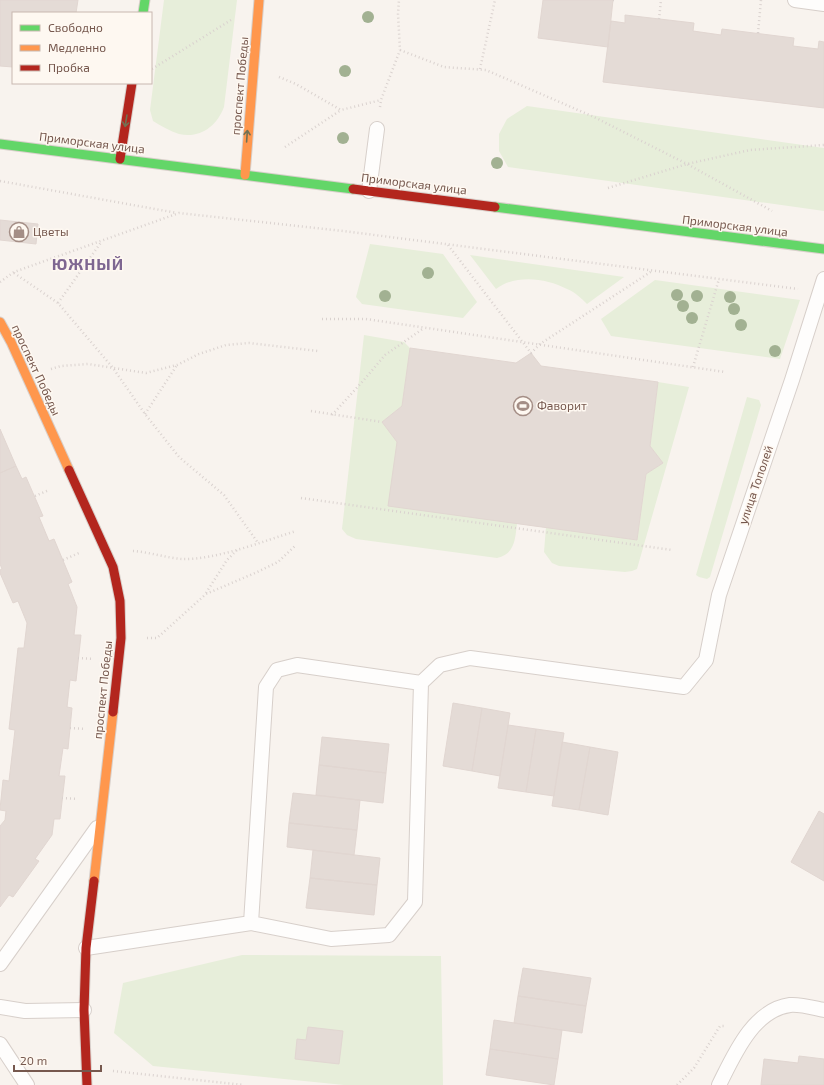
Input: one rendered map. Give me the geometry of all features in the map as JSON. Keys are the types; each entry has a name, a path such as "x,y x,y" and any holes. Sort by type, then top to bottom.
{"street":[{"path":"143,12 145,0"},
{"name":"проспект Победы","path":"245,174 259,0"},
{"path":"120,159 132,84"},
{"name":"Приморская улица","path":"0,144 245,174 824,249"},
{"name":"проспект Победы","path":"0,322 27,376 113,567 120,602 121,638 86,948 84,1010 87,1085"}],"lane":[{"path":"795,0 824,4"},
{"path":"369,191 377,129"},
{"name":"улица Тополей","path":"421,683 440,665 470,658 684,687 706,660 719,595 792,380 824,279"},
{"path":"86,948 251,923 331,938 389,935 415,902 421,683 296,665 277,670 266,687 251,923"},
{"path":"0,964 100,824"},
{"path":"719,1085 734,1056 754,1025 773,1010 791,1005 824,1010"},
{"path":"0,1007 25,1012 84,1010"},
{"path":"0,1044 27,1085"}],"path":[{"path":"377,129 381,100 400,50 398,14 399,0"},
{"path":"480,69 495,0"},
{"path":"659,19 661,0"},
{"path":"758,33 761,0"},
{"path":"157,66 237,16"},
{"path":"400,50 444,67 486,70 594,117 687,164 772,211"},
{"path":"254,65 296,84 341,110"},
{"path":"285,147 341,110 381,100"},
{"path":"608,188 687,164 750,150 824,145"},
{"path":"0,181 178,213 343,231 792,288"},
{"path":"0,282 14,272 178,213"},
{"path":"58,303 102,240"},
{"path":"448,244 531,354 540,344 653,271"},
{"path":"14,272 58,303 113,368 145,414 179,457 224,495 258,543"},
{"path":"693,367 719,279"},
{"path":"322,319 366,319 725,372"},
{"path":"332,415 363,382 385,355 424,327"},
{"path":"27,376 62,366 88,364 146,373 177,365 199,354 226,345 249,343 318,351"},
{"path":"145,414 177,365"},
{"path":"311,411 382,422"},
{"path":"301,498 672,550"},
{"path":"102,543 129,550 148,552 181,559 201,558 296,531"},
{"path":"206,594 278,562 295,546"},
{"path":"121,638 157,638 206,594 227,560 238,548"},
{"path":"86,1068 244,1085"}],"green space":[{"path":"164,0 237,0 224,107 217,120 207,130 194,135 179,134 162,127 153,121 150,110"},
{"path":"527,106 824,148 824,211 508,167 499,151 499,134 507,119"},
{"path":"370,244 443,254 477,302 463,318 362,304 356,297"},
{"path":"470,255 624,277 587,304 578,295 570,290 541,280 531,279 513,281 496,289"},
{"path":"655,280 800,300 780,359 611,336 601,319"},
{"path":"364,335 404,342 410,348 402,406 382,422 397,442 517,524 513,545 511,549 503,556 497,558 356,539 347,535 342,529"},
{"path":"658,382 689,387 637,569 625,572 559,566 552,563 544,552 546,527 637,540 646,474 663,463 650,446"},
{"path":"747,397 759,400 761,405 710,577 707,579 696,575"},
{"path":"242,955 441,956 443,1085 344,1085 153,1066 114,1033 123,983"}],"building":[{"path":"0,0 78,0 76,12 12,12 12,67 0,66"},
{"path":"543,0 613,0 608,47 538,38"},
{"path":"625,15 694,23 693,31 721,35 722,29 794,38 793,46 818,49 819,41 824,42 824,108 603,82 611,21 625,23"},
{"name":"Цветы","path":"0,220 38,224 36,244 0,240"},
{"path":"410,348 516,363 531,353 541,366 658,382 650,446 663,463 646,474 637,540 388,506 397,442 382,422 402,406"},
{"path":"0,429 16,466 0,473"},
{"path":"16,466 22,479 26,477 43,516 39,517 49,541 54,539 72,582 68,584 77,607 74,635 81,635 76,681 70,680 67,707 72,708 68,749 63,748 59,776 65,776 60,819 54,819 52,835 35,859 39,861 13,897 9,895 0,907 0,826 5,820 6,811 0,809 3,780 9,781 15,730 9,729 18,648 24,648 27,623 18,601 13,603 0,573 0,570 2,569 0,564 0,473"},
{"path":"453,703 482,708 472,771 443,766"},
{"path":"482,708 510,713 500,776 472,771"},
{"path":"508,725 536,729 526,792 498,788"},
{"path":"536,729 564,733 554,796 526,792"},
{"path":"322,737 389,744 386,773 319,765"},
{"path":"562,742 590,747 579,810 552,806"},
{"path":"590,747 618,752 608,815 579,810"},
{"path":"319,765 386,773 383,803 316,795"},
{"path":"293,793 360,800 357,830 289,823"},
{"path":"819,811 824,814 824,881 791,862"},
{"path":"289,823 357,830 354,855 287,847"},
{"path":"313,850 380,858 377,885 310,878"},
{"path":"310,878 377,885 374,915 306,908"},
{"path":"523,968 591,978 586,1006 518,996"},
{"path":"518,996 586,1006 582,1033 514,1023"},
{"path":"494,1020 562,1030 558,1059 490,1049"},
{"path":"308,1027 343,1031 339,1064 295,1059 297,1039 306,1040"},
{"path":"490,1049 558,1059 554,1085 486,1075"},
{"path":"799,1056 824,1059 824,1085 761,1085 764,1059 798,1063"}],"traffic: fast":[{"path":"143,12 145,0"},
{"path":"0,144 353,189"},
{"path":"495,207 824,249"}],"traffic: slow":[{"path":"245,175 259,0"},
{"path":"0,322 11,342 69,470"},
{"path":"94,881 113,712"}],"traffic: jam":[{"path":"120,159 132,84"},
{"path":"353,189 495,207"},
{"path":"69,470 113,567 120,601 121,638 113,712"},
{"path":"87,1085 84,1010 86,948 94,881"}],"place":[{"name":"Цветы","path":"19,232"},
{"name":"Фаворит","path":"523,406"}],"district":[{"name":"ЮЖНЫЙ","path":"88,264"}]}
